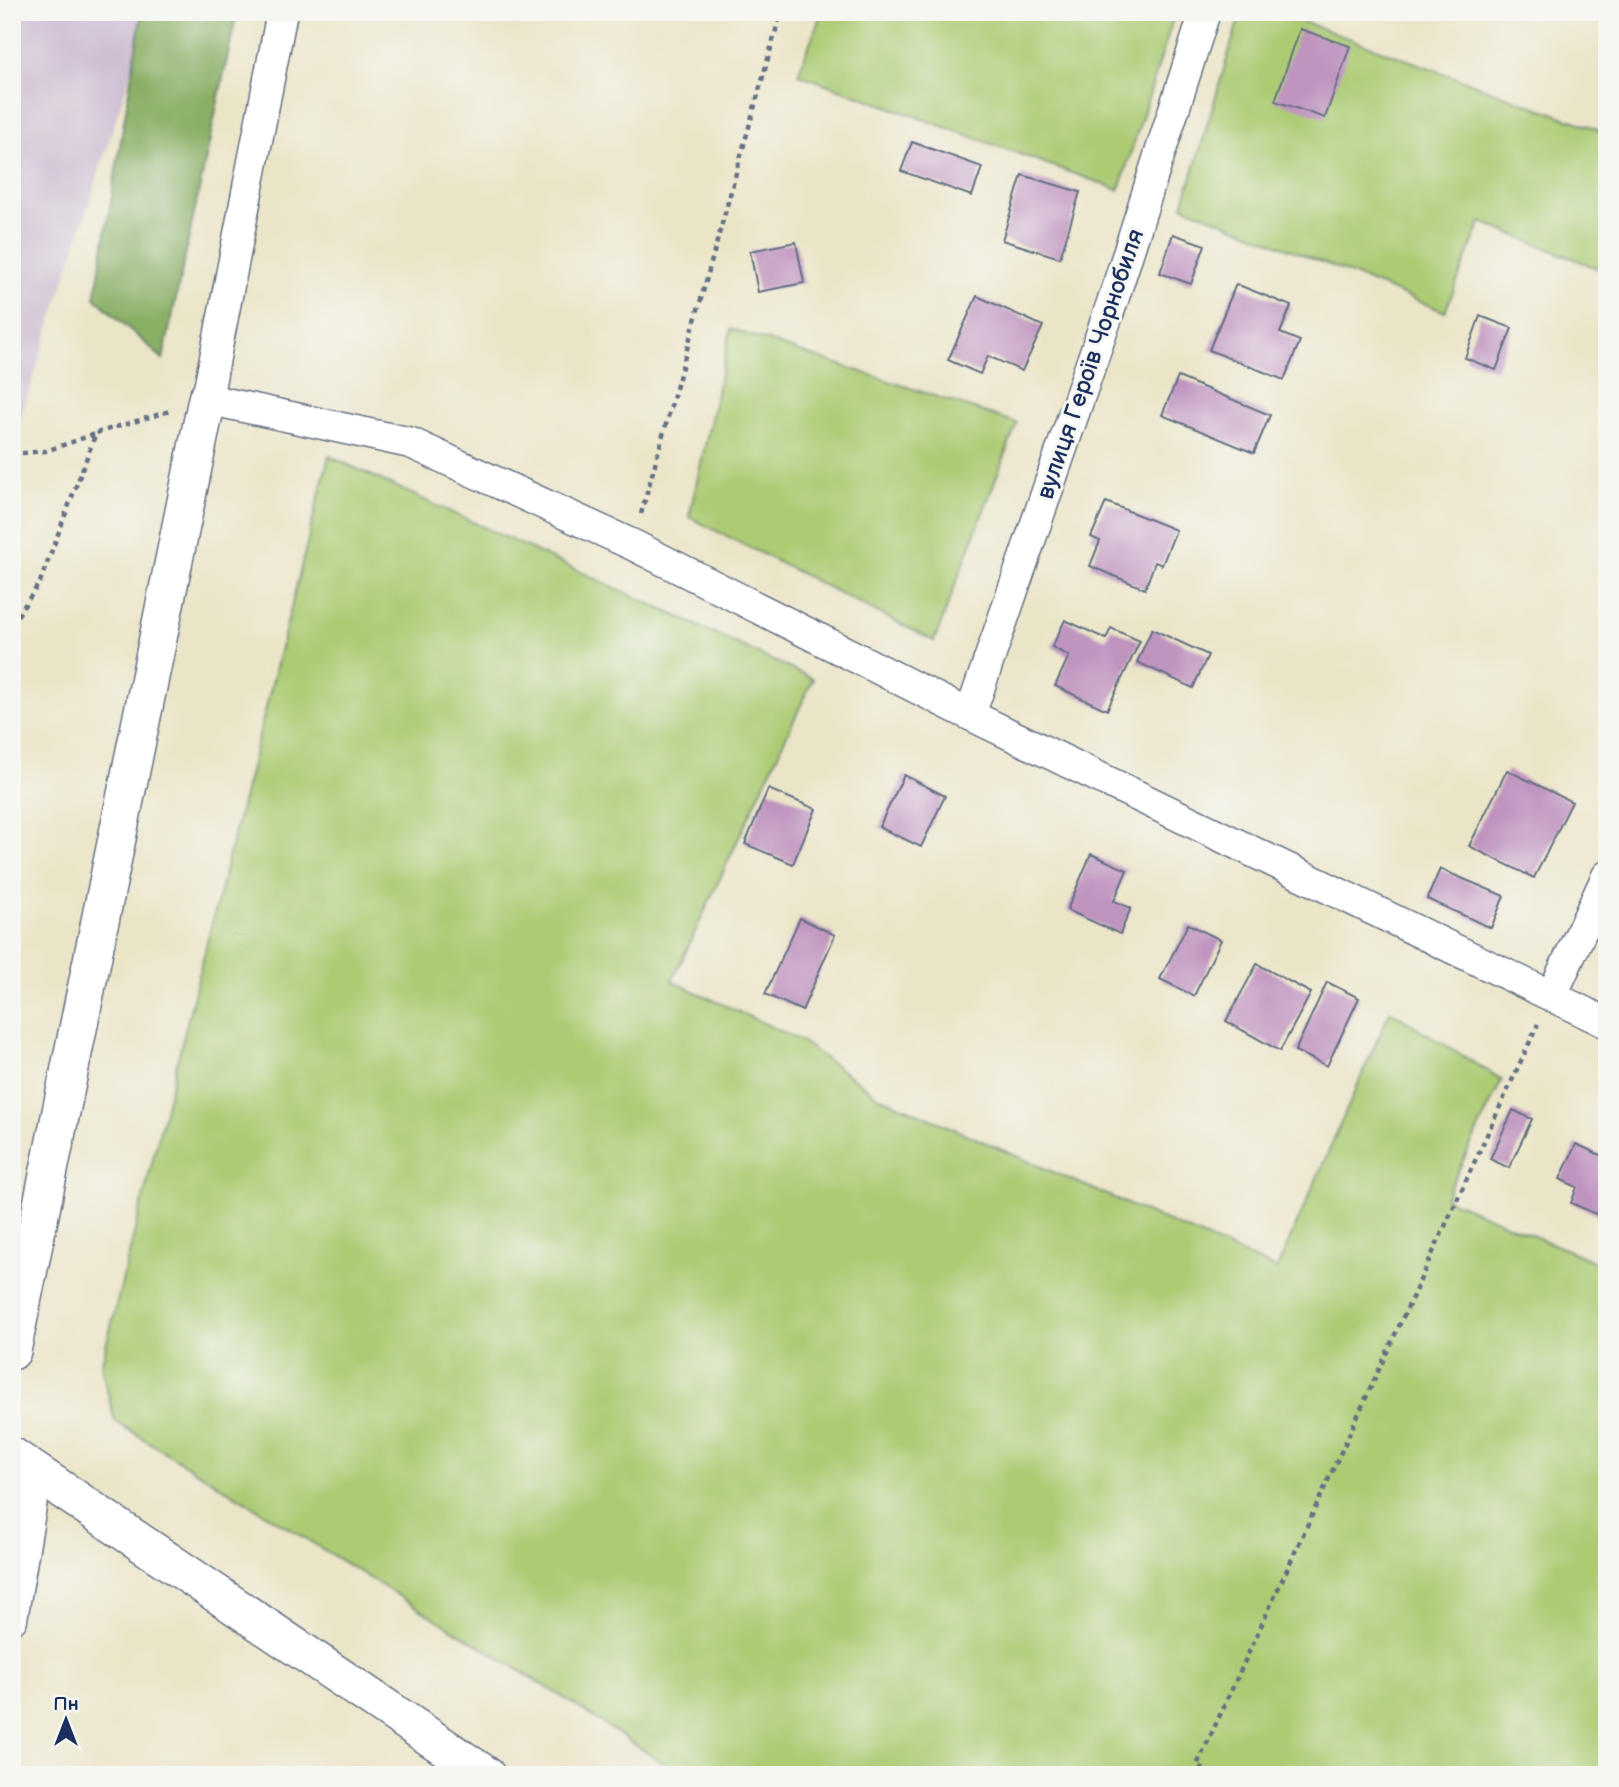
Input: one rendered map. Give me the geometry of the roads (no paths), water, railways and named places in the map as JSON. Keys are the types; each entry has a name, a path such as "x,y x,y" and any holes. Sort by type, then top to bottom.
{"street":[{"path":"12,1351 282,12"},
{"name":"вулиця Героїв Чорнобиля","path":"970,715 1110,307 1205,12"},
{"path":"206,399 411,443 633,545 970,715 1607,1023"},
{"path":"1552,995 1607,876"},
{"path":"12,1619 24,1464 486,1775"}]}
